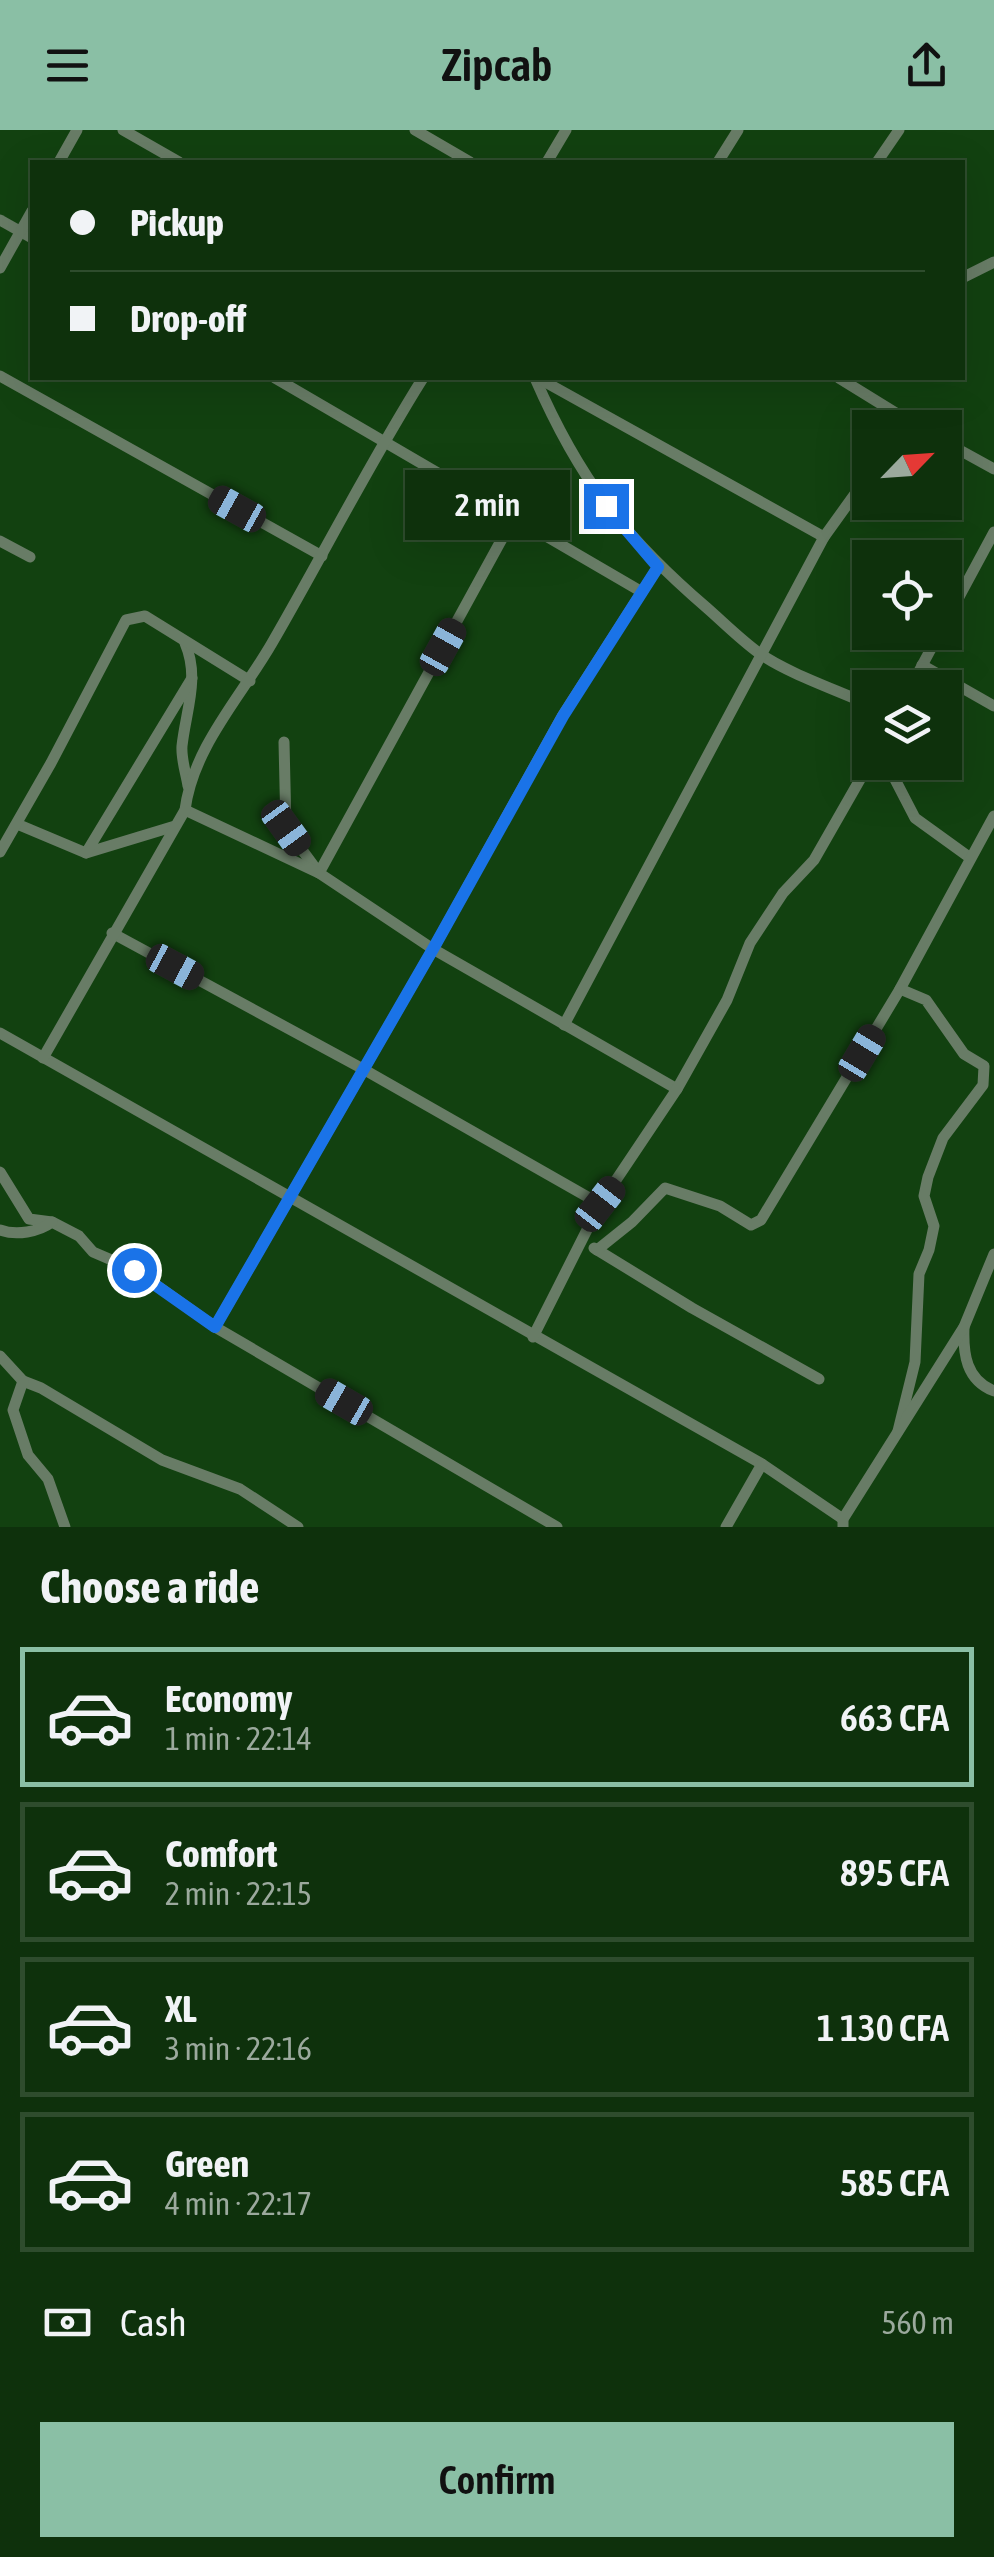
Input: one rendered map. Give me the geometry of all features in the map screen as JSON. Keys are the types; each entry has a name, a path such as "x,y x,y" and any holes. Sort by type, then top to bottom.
{"street":[{"path":"60,160 77,130"},
{"path":"123,130 176,160"},
{"path":"415,130 467,160"},
{"path":"548,160 566,130"},
{"path":"719,160 738,130"},
{"path":"878,160 899,130"},
{"path":"0,220 27,235 0,268"},
{"path":"965,276 994,262"},
{"path":"0,376 322,556"},
{"path":"279,380 642,592"},
{"path":"188,786 219,722 250,681 422,380"},
{"path":"538,380 561,438 590,484 658,567 761,655 852,697"},
{"path":"541,380 824,538"},
{"path":"842,380 885,410"},
{"path":"962,452 994,470"},
{"path":"564,1025 824,538 852,498"},
{"path":"318,873 514,517"},
{"path":"962,591 994,532"},
{"path":"0,541 30,557"},
{"path":"215,1327 563,716 658,567"},
{"path":"0,852 126,620 145,616 250,681"},
{"path":"43,1058 185,810 188,786 182,750 192,698 192,660 184,642"},
{"path":"919,670 930,650"},
{"path":"922,665 994,706"},
{"path":"86,852 192,678"},
{"path":"284,742 286,828 318,873"},
{"path":"534,1337 600,1204 677,1089 727,1000 750,943 783,893 814,860 860,780"},
{"path":"895,780 914,818 969,857"},
{"path":"185,810 318,873 433,949 677,1089"},
{"path":"597,1250 665,1188 720,1206 751,1225 761,1220 900,988 994,816"},
{"path":"17,824 86,852 175,826"},
{"path":"112,933 363,1068 600,1204"},
{"path":"898,1431 915,1362 919,1274 934,1226 924,1196 928,1177 943,1138 982,1085 984,1066 964,1054 926,1000 900,988"},
{"path":"0,1033 762,1464 843,1523 964,1327 994,1254"},
{"path":"0,1172 29,1219 52,1222 79,1236 93,1252 134,1270 215,1327 557,1527"},
{"path":"0,1230 8,1233 42,1229 52,1222"},
{"path":"582,1240 818,1379"},
{"path":"964,1327 963,1351 972,1376 994,1391"},
{"path":"0,1356 23,1381 42,1388 162,1460 240,1490 298,1527"},
{"path":"23,1381 13,1410 28,1455 48,1479 66,1527"},
{"path":"726,1527 762,1464"}],"route":[{"path":"134,1270 215,1327 563,716 658,567 606,506"}]}
